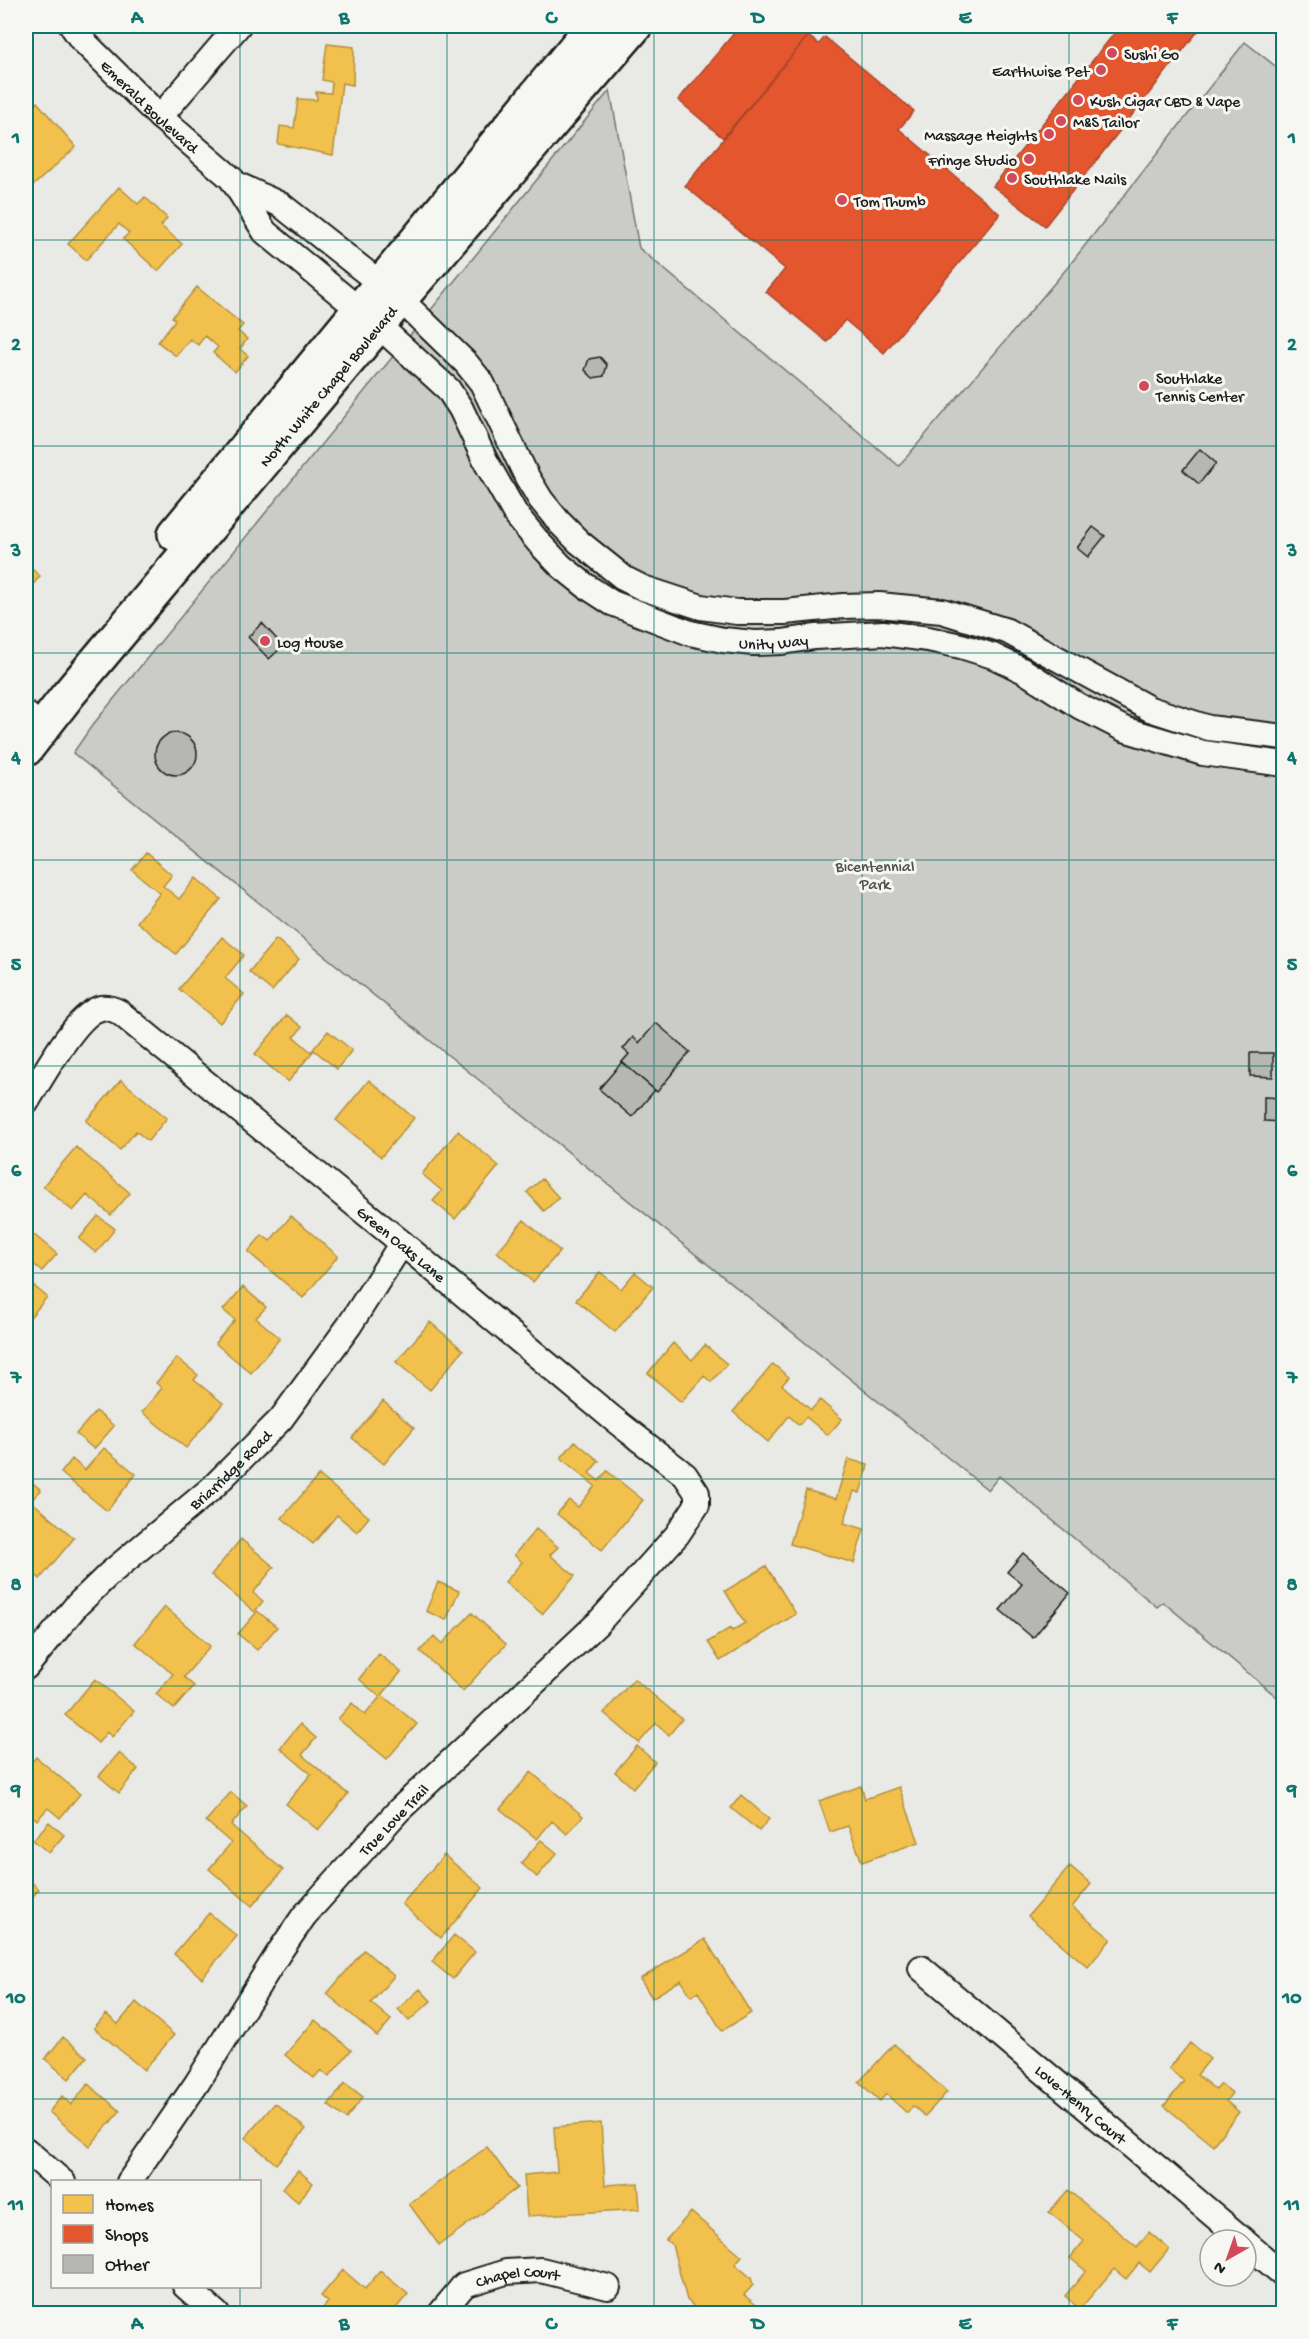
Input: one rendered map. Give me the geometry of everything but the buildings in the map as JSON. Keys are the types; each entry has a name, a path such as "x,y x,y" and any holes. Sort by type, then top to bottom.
{"main road":[{"name":"North White Chapel Boulevard","path":"29,724 369,317 593,26"},
{"name":"North White Chapel Boulevard","path":"390,291 635,26"}],"street":[{"name":"Emerald Boulevard","path":"72,26 81,39 160,117 234,183 265,232 369,317"},
{"path":"160,117 238,26"},
{"name":"Emerald Boulevard","path":"234,183 281,205 390,291"},
{"name":"Unity Way","path":"390,291 460,356 482,383 527,477 541,500 559,522 600,560 625,579 643,588 701,607 737,612 785,612 879,605 942,611 1007,631 1150,709 1209,728 1284,737"},
{"name":"Unity Way","path":"369,317 448,389 473,431 500,488 516,515 540,544 586,586 629,612 690,633 723,640 754,643 782,642 815,637 883,633 961,646 993,656 1024,671 1079,706 1124,729 1203,753 1284,764"},
{"path":"629,612 643,588"},
{"name":"Green Oaks Lane","path":"26,1103 76,1024 99,1008 109,1008 119,1012 612,1418 685,1475 697,1493"},
{"name":"Briarridge Road","path":"26,1667 76,1606 108,1575 213,1487 280,1419 349,1326 402,1243"},
{"name":"True Love Trail","path":"130,2180 197,2083 304,1916 399,1810 598,1623 677,1535 697,1505 697,1493"},
{"name":"Love-Henry Court","path":"921,1968 1229,2228"},
{"path":"26,2150 62,2180"},
{"name":"Love-Henry Court","path":"1258,2253 1284,2275"},
{"name":"Chapel Court","path":"440,2313 464,2285 506,2272 541,2270 608,2287"},
{"path":"187,2288 217,2313"}],"green space":[{"name":"Bicentennial Park","path":"1245,42 1284,73 1283,1702 1163,1602 1157,1607 999,1476 988,1490 73,753 91,727 610,90 639,248 899,466 1068,267"}],"place":[{"name":"Sushi Go","path":"1112,53"},
{"name":"Earthwise Pet","path":"1101,70"},
{"name":"Kush Cigar CBD & Vape","path":"1078,100"},
{"name":"M&S Tailor","path":"1061,121"},
{"name":"Massage Heights","path":"1049,134"},
{"name":"Fringe Studio","path":"1029,159"},
{"name":"Southlake Nails","path":"1012,178"},
{"name":"Tom Thumb","path":"842,200"},
{"name":"Southlake Tennis Center","path":"1144,386"},
{"name":"Log House","path":"265,641"}]}
